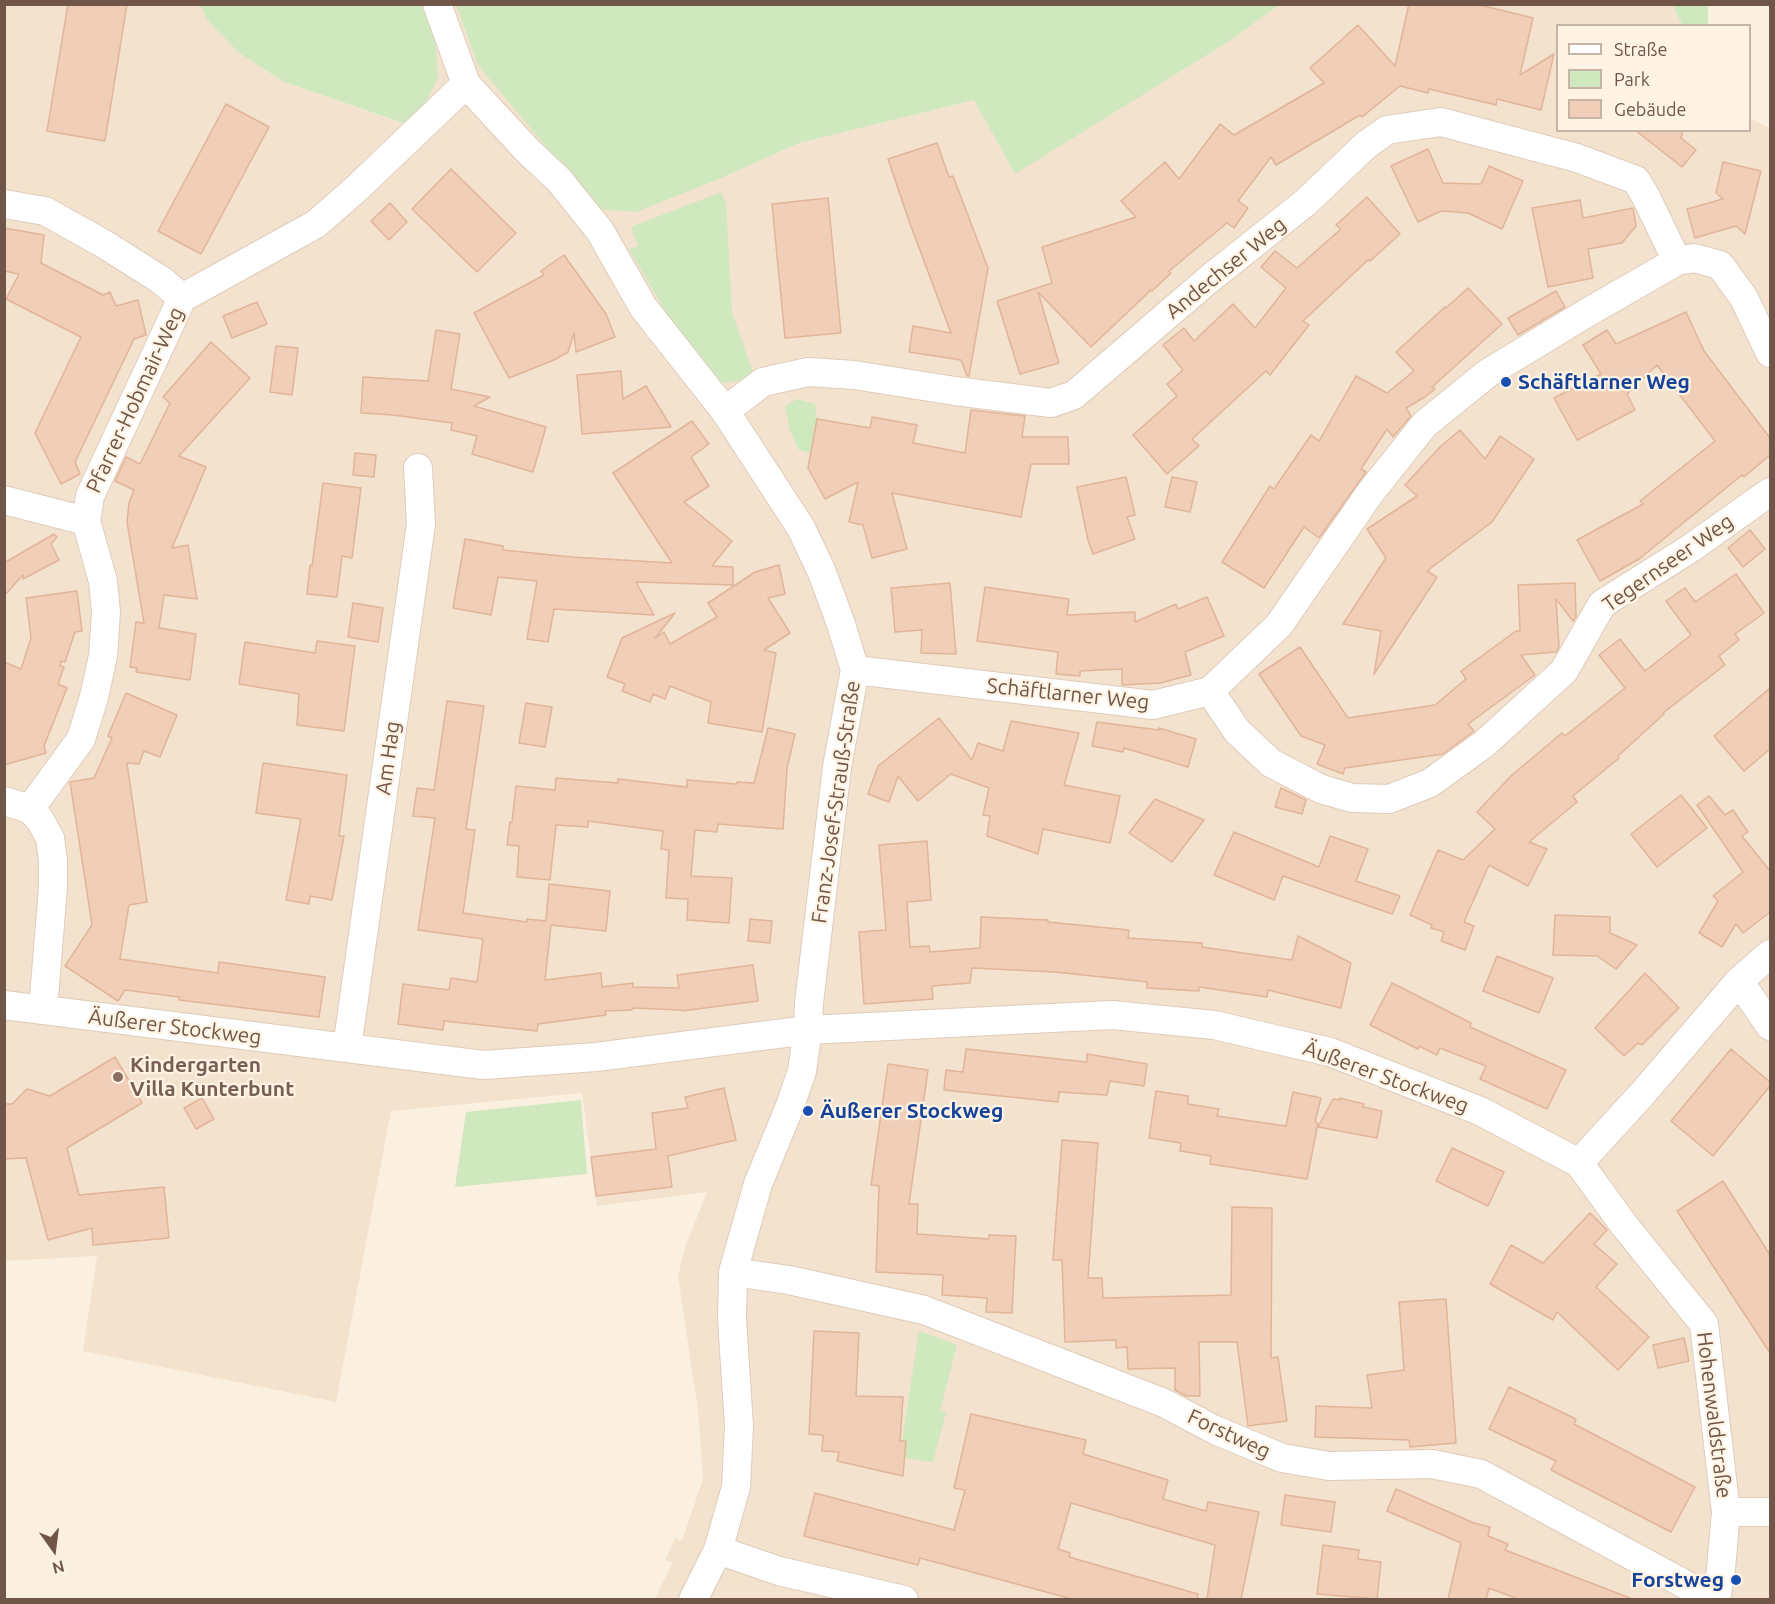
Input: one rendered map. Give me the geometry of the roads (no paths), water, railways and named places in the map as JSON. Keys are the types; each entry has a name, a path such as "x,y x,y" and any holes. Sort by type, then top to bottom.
{"street":[{"name":"Franz-Josef-Strauß-Straße","path":"437,4 466,84 528,151 559,180 600,231 643,307 725,411 801,528 821,570 855,670 837,767 802,1071 758,1184 733,1272 732,1319 739,1426 736,1487 718,1550 693,1599"},
{"name":"Pfarrer-Hobmair-Weg","path":"43,1010 53,861 50,838 40,820 17,805 81,739 94,697 101,666 106,612 99,565 86,521 90,496 182,298 316,224 382,165 466,84"},
{"name":"Andechser Weg","path":"725,411 763,382 808,372 854,375 1051,403 1074,395 1208,280 1306,202 1366,144 1388,130 1398,128 1441,122 1577,158 1636,180 1647,197 1677,261"},
{"path":"4,204 45,211 104,244 151,274 182,298"},
{"path":"1677,261 1694,258 1720,266 1744,298 1770,353"},
{"name":"Schäftlarner Weg","path":"855,670 1153,705 1210,691 1279,625 1370,493 1425,424 1488,373 1677,261"},
{"name":"Am Hag","path":"347,1048 421,524 418,468"},
{"name":"Tegernseer Weg","path":"1210,691 1237,731 1271,763 1322,789 1352,798 1389,799 1430,783 1475,751 1556,679 1564,671 1602,604 1691,548 1770,492"},
{"path":"4,500 86,521"},
{"path":"1580,1163 1739,981 1770,954"},
{"path":"1739,981 1770,1026"},
{"name":"Äußerer Stockweg","path":"4,1005 483,1065 596,1057 808,1030 1112,1015 1214,1025 1344,1057 1480,1111 1580,1163"},
{"name":"Hohenwaldstraße","path":"1580,1163 1624,1225 1704,1324 1726,1512 1721,1569 1715,1599"},
{"name":"Forstweg","path":"733,1272 789,1280 924,1310 1164,1403 1215,1430 1282,1458 1329,1466 1432,1464 1481,1474 1715,1599"},
{"path":"1726,1512 1770,1512"},
{"path":"718,1550 778,1571 904,1599"}],"place":[{"name":"Schäftlarner Weg","path":"1506,382"},
{"name":"Kindergarten Villa Kunterbunt","path":"118,1077"},
{"name":"Äußerer Stockweg","path":"808,1111"},
{"name":"Forstweg","path":"1736,1580"}]}
